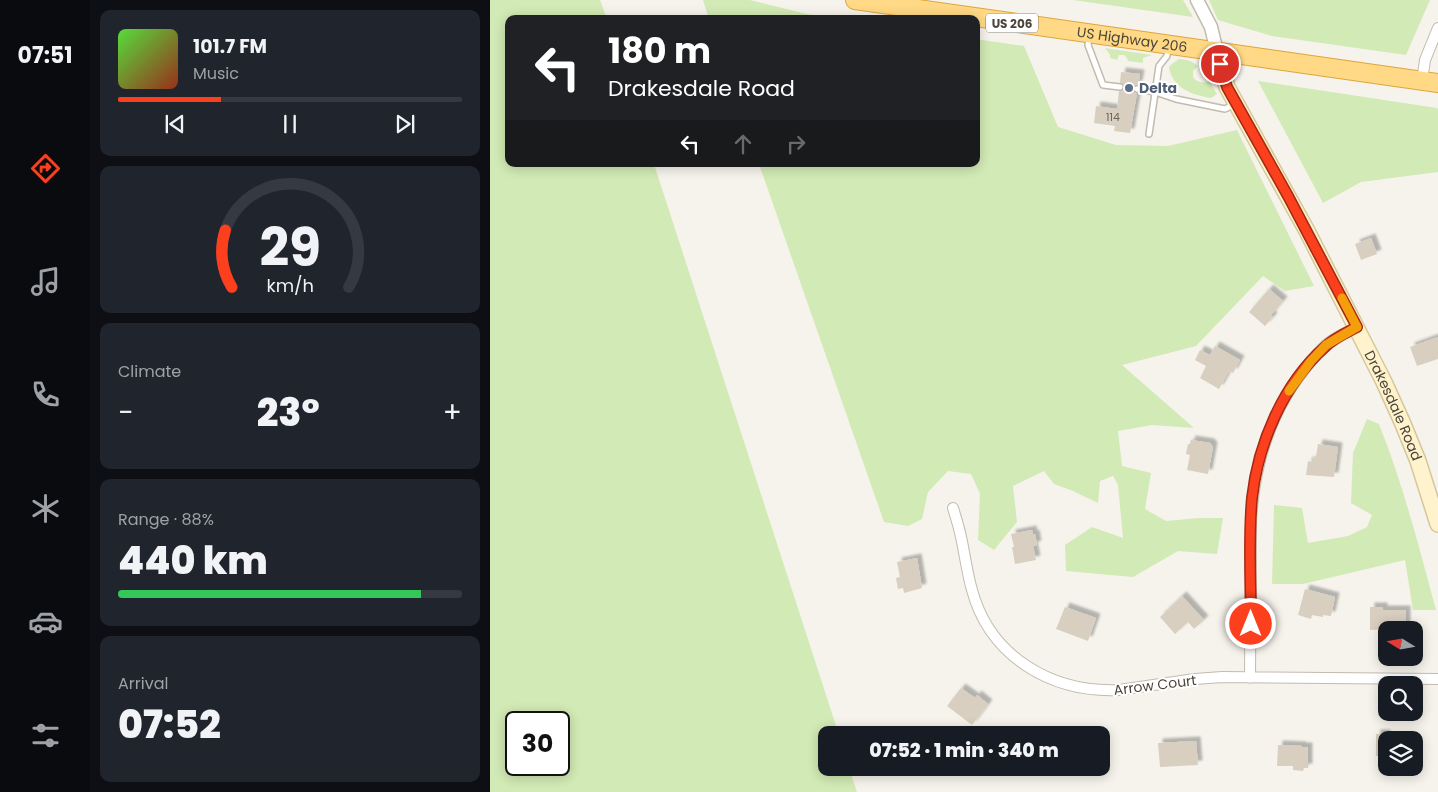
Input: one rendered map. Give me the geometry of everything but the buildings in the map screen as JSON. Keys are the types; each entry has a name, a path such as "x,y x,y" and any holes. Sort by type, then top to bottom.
{"highway":[{"name":"US Highway 206","path":"855,0 959,15"},
{"name":"US Highway 206","path":"980,18 1430,82"}],"main road":[{"name":"Drakesdale Road","path":"1217,52 1225,82 1236,104 1357,327 1384,382 1426,484 1438,524"}],"street":[{"path":"1197,0 1210,27 1217,52"},
{"path":"1430,82 1425,60 1438,28"},
{"path":"1250,678 1252,498 1260,458 1274,420 1297,379 1326,345 1357,327"},
{"name":"Arrow Court","path":"953,508 961,535 972,591 988,626 1005,648 1032,670 1066,685 1106,691 1195,679 1438,679"}],"lane":[{"path":"1090,34 1088,45 1103,85 1120,87"},
{"path":"1149,134 1159,66 1167,56 1169,45"},
{"path":"1137,89 1155,92 1176,100 1225,109 1236,104"}],"green space":[{"path":"490,0 600,0 606,15 505,15 505,167 655,167 836,726 818,726 818,776 852,776 857,792 490,792"},
{"path":"703,0 750,0 813,15 708,15"},
{"path":"1073,0 1183,0 1193,17"},
{"path":"1209,0 1430,0 1406,55 1272,36 1218,20"},
{"path":"980,40 1024,46 1058,127 1116,145 1168,146 1237,130 1314,286 1285,291 1263,276 1196,346 1122,365 1194,428 1152,425 1118,431 1122,466 1151,473 1145,509 1166,521 1223,518 1217,554 1178,551 1133,577 1066,571 1065,545 1092,527 1123,538 1118,485 1113,476 1100,481 1098,503 1054,484 1044,471 1013,486 1017,522 994,550 978,540 980,494 971,474 948,471 928,492 922,519 908,526 884,522 760,167 980,167"},
{"path":"1105,48 1152,55 1143,58 1143,63 1128,61 1124,55 1119,55 1117,60 1110,58"},
{"path":"1179,59 1184,59 1198,66 1193,71 1193,77 1200,82 1209,81 1217,94 1211,98 1204,97 1190,92 1179,85 1174,80 1169,67"},
{"path":"1258,81 1437,108 1438,172 1361,182 1323,203"},
{"path":"1367,419 1379,424 1388,447 1410,516 1436,610 1413,610 1405,560 1303,584 1272,584 1274,505 1302,508 1308,543 1348,536 1367,527 1372,515 1351,503 1353,453"}],"slow traffic":[{"path":"1289,391 1311,361 1326,345 1357,327 1342,298"}],"place":[{"name":"Delta","path":"1129,88"}],"route":[{"path":"1220,64 1227,87 1288,196 1357,327 1326,345 1311,361 1285,398 1266,440 1255,478 1252,498 1251,624"}]}
